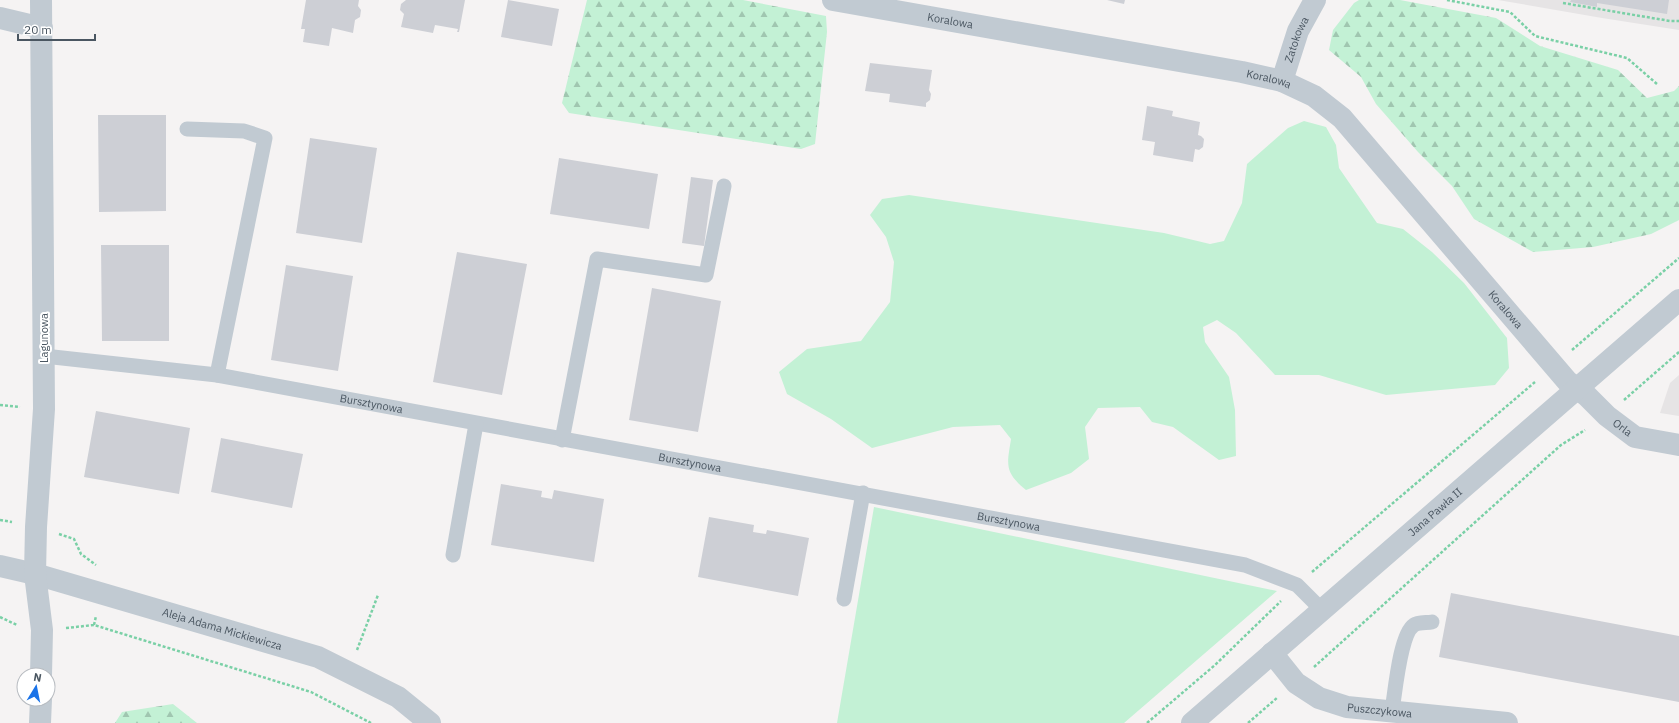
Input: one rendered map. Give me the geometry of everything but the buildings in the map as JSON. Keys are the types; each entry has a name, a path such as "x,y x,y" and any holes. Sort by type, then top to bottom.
{"street":[{"name":"Lagunowa","path":"41,0 44,408 36,527 35,574 42,630 41,667"},
{"name":"Koralowa","path":"833,0 1183,61 1282,81 1314,96 1342,118 1567,381 1577,388"},
{"name":"Zatokowa","path":"1282,81 1298,31 1315,0"},
{"path":"0,18 42,28"},
{"name":"Jana Pawła II","path":"1192,723 1679,300"},
{"name":"Orla","path":"1577,388 1606,416 1635,437 1679,444"},
{"name":"Aleja Adama Mickiewicza","path":"0,566 35,574 318,657 398,697 430,723"},
{"name":"Puszczykowa","path":"1272,653 1296,683 1320,698 1347,707 1494,722"},
{"path":"40,723 41,707"}],"lane":[{"path":"187,129 244,131 265,138 217,375"},
{"path":"562,440 597,259 706,275 724,186"},
{"name":"Bursztynowa","path":"44,356 217,375 562,440 863,493 1245,564 1297,585 1322,610"},
{"path":"453,555 476,424"},
{"path":"844,599 863,493"},
{"path":"1392,711 1402,650 1408,631 1415,624 1432,622"}],"path":[{"path":"1447,0 1510,12 1535,36 1627,58 1657,84"},
{"path":"1563,3 1670,21 1679,20"},
{"path":"1147,723 1215,665 1297,585 1679,258"},
{"path":"1248,723 1296,683 1561,445 1606,416 1679,352"},
{"path":"349,673 378,595"},
{"path":"0,617 12,624 42,630 94,625 311,692 371,723"}],"shaded area":[{"path":"1498,0 1679,0 1679,30 1602,18"},
{"path":"1679,375 1679,416 1660,413 1670,383"}],"green space":[{"path":"587,0 743,0 826,16 827,32 815,144 801,149 569,113 562,103"},
{"path":"1359,0 1400,0 1496,18 1540,46 1618,70 1647,98 1674,91 1679,86 1679,220 1651,234 1593,247 1533,252 1474,219 1452,186 1418,152 1376,104 1361,77 1329,50 1333,30 1354,3"},
{"path":"1304,121 1326,127 1336,145 1339,168 1377,223 1403,229 1432,252 1464,283 1507,338 1509,368 1495,385 1386,395 1319,375 1275,375 1236,333 1217,320 1203,327 1205,342 1229,377 1235,410 1236,456 1219,460 1173,427 1152,422 1140,407 1098,408 1085,427 1089,459 1071,473 1026,490 1014,478 1009,468 1008,462 1011,439 1000,425 953,427 872,448 831,419 787,394 779,372 807,349 861,341 890,302 894,262 886,237 870,215 882,199 909,195 1164,233 1210,244 1224,241 1242,203 1247,164 1288,128"},
{"path":"874,507 1277,591 1124,723 837,723"},
{"path":"173,704 197,723 115,723 122,712"}]}
